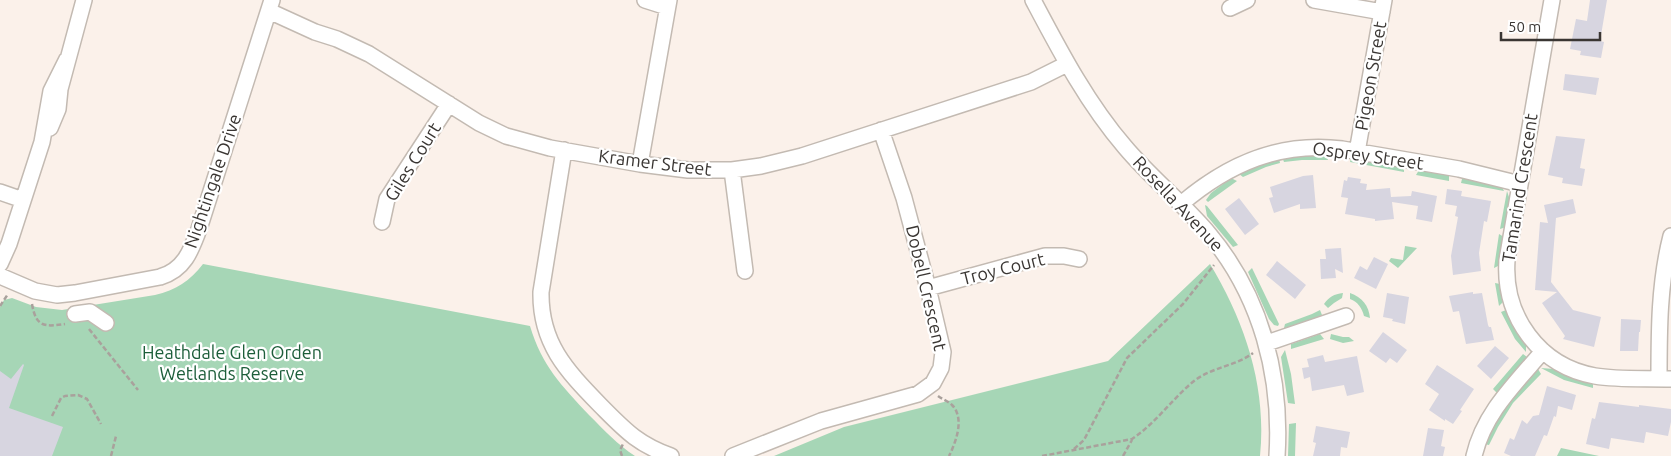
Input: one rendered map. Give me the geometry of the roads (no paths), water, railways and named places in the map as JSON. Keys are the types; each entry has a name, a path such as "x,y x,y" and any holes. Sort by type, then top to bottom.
{"street":[{"path":"0,264 9,244 42,142 55,119 67,59 84,0"},
{"path":"640,164 668,3 645,0"},
{"name":"Rosella Avenue","path":"1033,0 1083,91 1109,128 1139,163 1186,208 1224,253 1246,290 1267,343 1274,378 1278,402 1279,435 1277,456"},
{"path":"1230,8 1248,0"},
{"path":"1314,0 1383,6"},
{"name":"Tamarind Crescent","path":"1552,0 1507,260 1507,282 1512,304 1520,323 1530,338 1543,352 1568,368 1603,377 1665,379"},
{"name":"Pigeon Street","path":"1357,152 1383,6"},
{"name":"Kramer Street","path":"269,12 369,54 479,123 506,136 564,150 640,164 688,170 732,170 788,160 1031,82 1067,64"},
{"name":"Nightingale Drive","path":"0,276 42,293 65,294 160,277 167,275 181,265 187,258 199,229 269,12"},
{"name":"Giles Court","path":"382,222 387,199 448,104"},
{"name":"Dobell Crescent","path":"733,456 820,421 910,397 925,390 938,375 943,360 941,342 904,198 881,130"},
{"name":"Osprey Street","path":"1186,208 1196,192 1223,175 1250,161 1282,150 1322,147 1520,179"},
{"path":"564,150 541,292 542,313 548,337 571,375 628,434 647,447 670,456"},
{"path":"732,170 745,271"},
{"path":"0,192 22,200"},
{"path":"1665,379 1661,294 1671,236"},
{"name":"Troy Court","path":"928,288 1045,256 1064,256 1079,259"},
{"path":"75,320 90,312 106,323"},
{"path":"1267,343 1346,316"},
{"path":"1474,456 1482,431 1491,414 1504,396 1543,352"}],"park label":[{"name":"Heathdale Glen Orden Wetlands Reserve","path":"232,363"}]}
